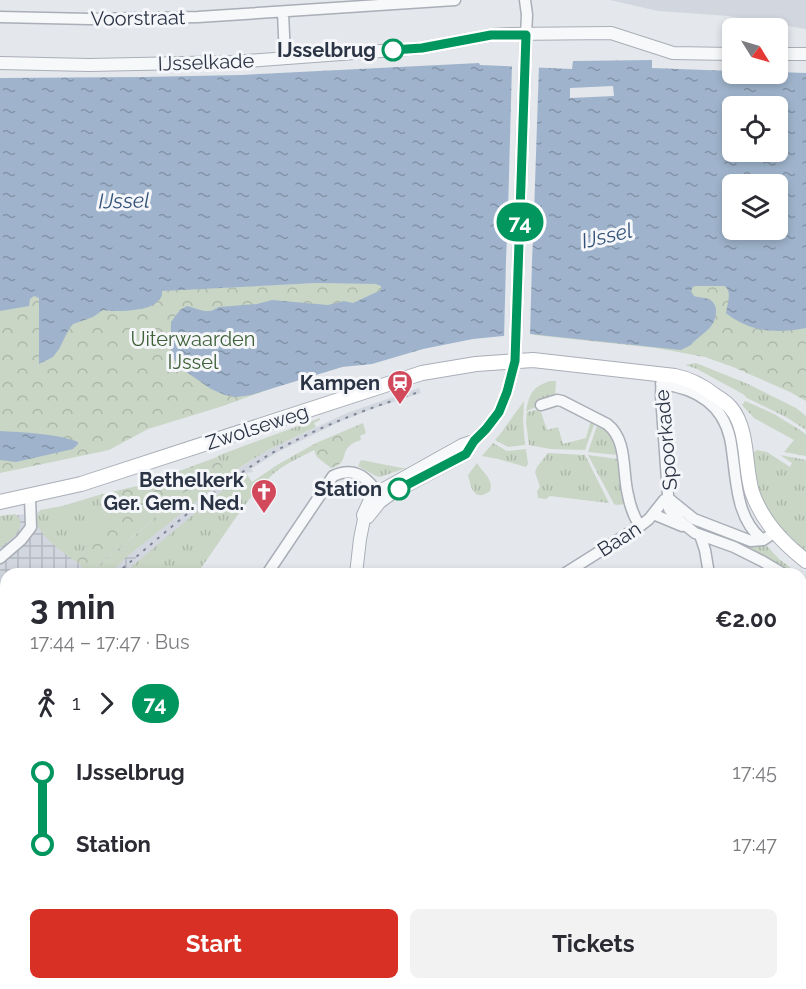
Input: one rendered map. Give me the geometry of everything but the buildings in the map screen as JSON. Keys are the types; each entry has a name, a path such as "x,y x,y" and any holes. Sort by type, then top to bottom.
{"main road":[{"name":"Spoorkade","path":"515,361 533,360 661,379"},
{"name":"Zwolseweg","path":"0,502 81,484 422,373 476,364 515,361"},
{"path":"661,379 691,380 711,392 734,430 743,483 754,513 769,536 804,568"},
{"path":"769,536 785,543 806,561"}],"street":[{"name":"Voorstraat","path":"0,17 153,18 455,0"},
{"path":"380,496 391,494 466,454 499,412 507,392 515,361 516,340 526,55 525,0"},
{"path":"283,12 285,58"},
{"name":"IJsselkade","path":"0,63 89,65 233,62 422,48 491,35 611,33 673,53 722,54"},
{"path":"788,54 806,54"},
{"path":"661,379 693,391 717,410 729,434 743,483"},
{"name":"Spoorkade","path":"661,379 668,498 698,520 751,541 769,536"},
{"path":"541,405 557,400 562,401 613,429 621,447 627,494 640,526"},
{"path":"271,568 333,476 343,472 361,475 380,496"},
{"path":"357,568 364,519 376,506 380,496"},
{"path":"0,558 21,540 31,527 30,497"},
{"path":"668,498 670,511 688,528"},
{"name":"Baan","path":"574,568 640,526 668,498"},
{"path":"653,514 734,547 774,568"},
{"path":"700,535 709,568"}],"shaded area":[{"path":"610,0 806,0 806,29 788,26 788,18 740,18 658,11"},
{"path":"419,388 421,393 339,422 278,452 251,469 253,472 246,473 130,568 114,568 217,483 266,451 347,413"},
{"path":"119,495 138,568 0,568 0,518"}],"green space":[{"name":"Uiterwaarden IJssel","path":"318,283 505,284 477,338 346,366 148,429 109,450 0,473 0,297"},
{"path":"535,284 806,286 806,401 733,367 705,357 656,348 534,335"},
{"path":"696,363 748,384 796,408 806,416 806,430 697,369 685,365"},
{"path":"550,381 556,381 555,397 526,411 533,392"},
{"path":"524,401 525,445 508,447 495,440"},
{"path":"745,401 774,414 803,432 806,435 806,456 784,452 794,440 754,418 742,405"},
{"path":"540,409 547,430 558,427 563,444 586,438 591,420 595,422 585,450 550,449 529,445 527,412"},
{"path":"320,418 314,423 316,427 266,451 233,472 115,568 96,568 168,507 169,501 218,474 221,463 217,456"},
{"path":"363,423 366,433 360,436 361,440 348,447 338,465 331,468 317,457 314,450 318,448 316,443"},
{"path":"598,423 611,437 617,455 588,452"},
{"path":"316,443 318,448 283,466 263,484 201,568 130,568 246,473 252,482"},
{"path":"493,443 507,451 526,449 528,464 526,467 482,456"},
{"path":"757,450 767,452 790,467 792,463 780,455 806,460 806,557 764,511 756,475 750,471 750,466 755,465 752,454"},
{"path":"548,453 585,455 609,503 550,496 546,499 538,498 537,491 540,487 535,472"},
{"path":"588,455 617,459 626,504 614,504"},
{"path":"217,457 221,463 222,468 218,474 169,501 168,507 95,568 82,568 77,562 85,550 90,533 107,524 99,495 141,485"},
{"path":"361,460 406,468 380,477 358,466"},
{"path":"477,463 487,476 491,487 490,491 480,495 474,492 468,475"},
{"path":"99,495 107,525 90,533 85,550 77,562 44,535 37,524 38,515 40,510"},
{"path":"15,514 20,519 19,528 15,536 0,548 0,516"},
{"path":"687,518 747,544 767,546 791,568 776,568 694,528"}],"water":[{"name":"IJssel","path":"652,60 652,68 722,71 722,84 788,84 788,72 806,73 806,328 774,331 754,328 726,313 729,294 727,288 724,286 695,286 691,291 694,296 706,298 715,305 714,322 691,345 681,350 530,334 473,339 423,349 372,364 342,367 251,395 237,397 211,389 182,369 175,361 171,349 171,322 180,310 187,306 211,311 219,307 257,304 272,300 328,305 344,301 353,303 381,290 381,286 318,283 162,291 162,296 151,306 127,311 103,310 93,317 73,324 53,357 39,364 39,298 34,296 30,299 29,306 0,311 0,78 241,75 479,63 480,65 572,69 573,61"},
{"path":"0,431 51,435 70,439 78,444 73,449 16,462 0,460"}],"pier":[{"path":"512,64 539,65 534,214 508,213"},
{"path":"613,86 614,96 570,98 570,88"},
{"path":"508,213 534,214 532,261 506,260"},
{"path":"506,260 532,261 530,337 504,339"}],"railway":[{"path":"123,568 211,495 272,453 342,419 416,393"}],"bus line":[{"name":"74","path":"393,50 422,48 491,35 526,35 513,374 499,412 466,454 399,489"}],"place":[{"name":"IJsselbrug","path":"393,50"},
{"name":"Kampen","path":"400,406"},
{"name":"Station","path":"399,489"},
{"name":"Bethelkerk Ger. Gem. Ned.","path":"264,515"}]}
